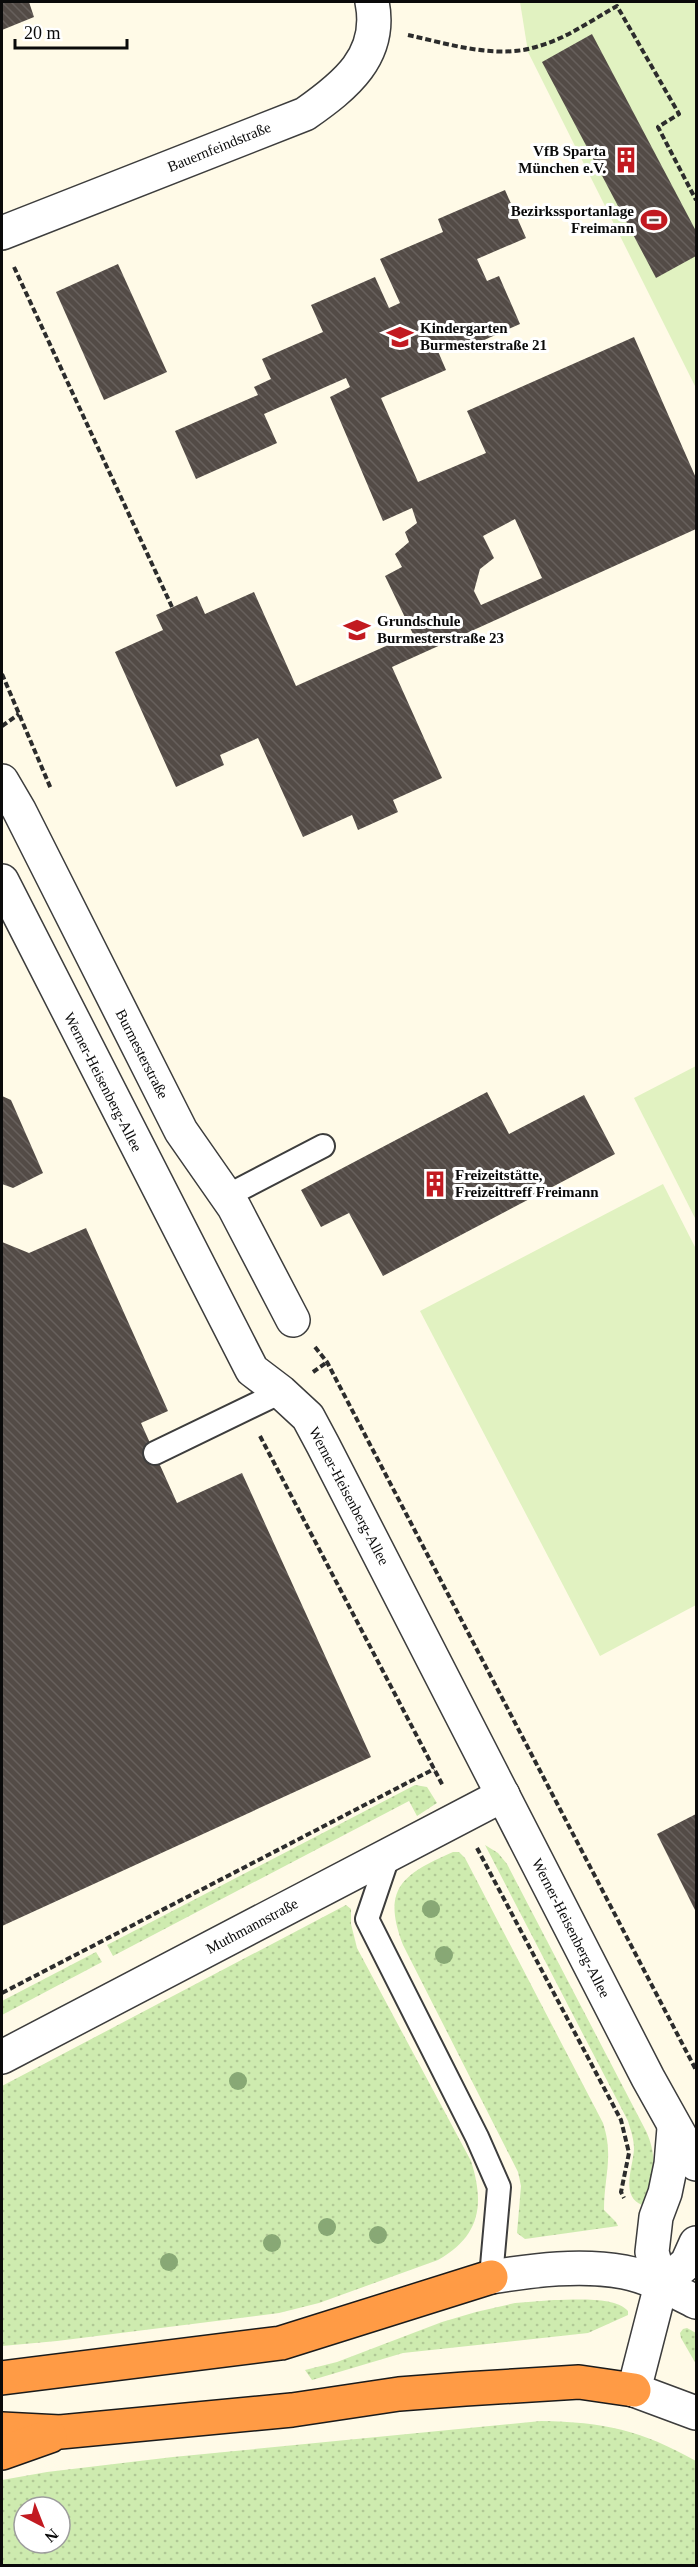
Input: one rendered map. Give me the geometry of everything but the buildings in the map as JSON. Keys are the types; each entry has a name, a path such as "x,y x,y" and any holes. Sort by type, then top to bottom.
{"highway":[{"path":"2,2378 281,2343 491,2277"},
{"path":"2,2428 60,2432 292,2410 399,2394 465,2388 579,2382 634,2390"},
{"path":"2,2453 60,2432"}],"street":[{"name":"Bauernfeindstraße","path":"6,246 305,114 337,92 363,63 373,15"},
{"name":"Burmesterstraße","path":"2,781 19,810 181,1131 227,1196 293,1320"},
{"name":"Werner-Heisenberg-Allee","path":"2,881 252,1370 308,1417 674,2128 696,2164"},
{"name":"Muthmannstraße","path":"2,2057 502,1795"},
{"path":"674,2128 669,2174 656,2217 652,2252 661,2285 634,2390 696,2413"},
{"path":"661,2285 687,2263 696,2243"},
{"path":"491,2277 532,2271 592,2269 625,2272 661,2285 696,2302"}],"lane":[{"path":"227,1196 323,1146"},
{"path":"155,1453 281,1392"},
{"path":"389,1854 367,1919 477,2137 499,2187 491,2277"}],"path":[{"path":"373,15 454,45 498,52 537,47 556,40 616,6 679,114 658,127 696,200"},
{"path":"6,246 172,607"},
{"path":"2,726 19,714"},
{"path":"327,1362 696,2070"},
{"path":"246,1409 621,2120 629,2152 621,2192 630,2207 656,2217"},
{"path":"2,1993 434,1769"}],"green space":[{"name":"Bezirkssportanlage Freimann","path":"520,2 696,2 696,388 528,52"},
{"path":"696,1066 696,1220 634,1098"},
{"path":"663,1184 696,1249 696,1605 600,1656 420,1311"},
{"path":"415,1785 427,1787 437,1803 417,1816 409,1801 113,1956 107,1945"},
{"path":"485,1845 498,1853 507,1864 646,2131 652,2150 653,2168 650,2187 642,2205 631,2195 629,2181 634,2149 628,2121"},
{"path":"453,1852 459,1852 465,1858 603,2123 608,2146 604,2210 618,2226 525,2239 517,2233 521,2186 518,2172 403,1945 394,1910 396,1896 401,1885 409,1876"},
{"path":"346,1905 351,1909 351,1924 357,1948 471,2161 478,2192 478,2205 471,2230 463,2241 438,2260 319,2303 279,2313 2,2346 2,2086"},
{"path":"96,1952 102,1962 2,2015 2,2001"},
{"path":"554,2300 614,2303 628,2311 628,2315 588,2333 403,2353 312,2380 305,2370 337,2362 442,2322 476,2312 515,2303"},
{"path":"687,2328 696,2333 696,2364 681,2338 680,2333"},
{"path":"541,2421 584,2423 639,2435 696,2461 696,2565 2,2565 2,2480 47,2472 173,2457"}],"place":[{"name":"VfB Sparta München e.V.","path":"626,160"},
{"name":"Bezirkssportanlage Freimann","path":"654,220"},
{"name":"Kindergarten Burmesterstraße 21","path":"400,337"},
{"name":"Grundschule Burmesterstraße 23","path":"357,630"},
{"name":"Freizeitstätte, Freizeittreff Freimann","path":"435,1184"}]}
